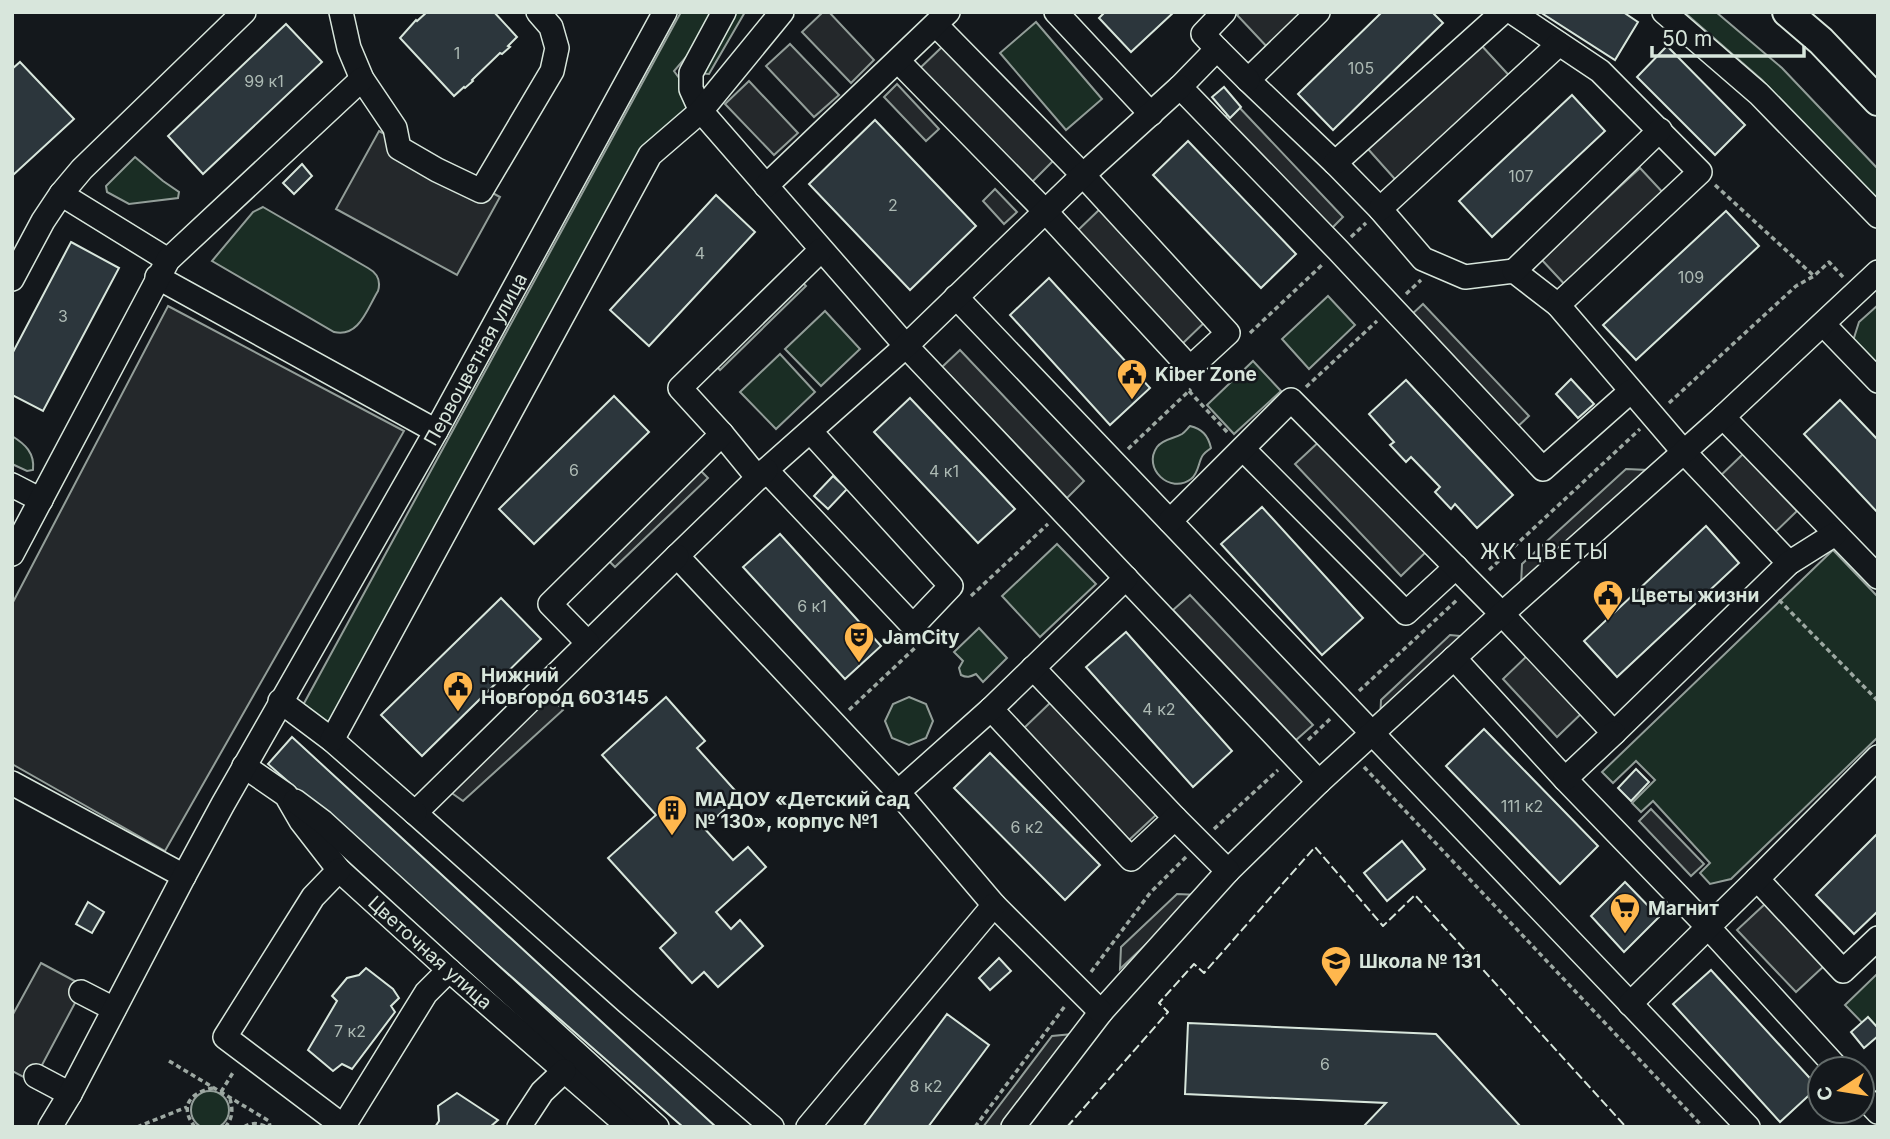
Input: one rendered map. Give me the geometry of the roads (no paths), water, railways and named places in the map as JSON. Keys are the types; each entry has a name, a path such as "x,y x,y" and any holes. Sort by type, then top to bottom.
{"main road":[{"path":"1787,12 1821,41 1878,101"}],"street":[{"path":"12,279 43,221 82,169 244,12"},
{"path":"341,12 349,48 362,79 395,128 399,148 481,191 552,71 557,48 551,27 538,12"},
{"name":"Первоцветная улица","path":"50,1127 71,1094 244,766 436,430 665,12"},
{"path":"723,12 691,73 691,89 701,111 906,346 1319,782"},
{"path":"332,740 650,155 701,111 782,12"},
{"path":"1056,12 1151,114"},
{"path":"1224,12 1203,34 1380,209 1423,259 1465,277 1514,271 1660,131"},
{"path":"1248,80 1318,12"},
{"path":"1335,163 1503,12"},
{"path":"1512,12 1600,71 1700,172 1558,305"},
{"path":"1664,12 1759,94 1878,216"},
{"path":"766,186 942,19 1228,333 1190,368 1045,211 898,61"},
{"path":"1380,209 1559,44"},
{"path":"415,813 762,474 906,346 1217,49"},
{"path":"12,554 162,269 362,79"},
{"path":"1180,87 1392,307 1543,469 1631,391"},
{"path":"61,194 162,269 384,411 436,430"},
{"path":"810,431 951,586 913,626 722,434 680,388 821,250"},
{"path":"1514,271 1558,305 1683,452 1789,563"},
{"path":"1013,1127 1101,1012 1228,871 1350,753 1723,417 1878,272"},
{"path":"956,297 1748,1127"},
{"path":"1823,324 1878,381"},
{"path":"1170,521 1292,400 1473,584 1614,733"},
{"path":"1723,417 1878,578"},
{"path":"588,643 550,604 722,434"},
{"path":"1243,449 1406,613 1456,567"},
{"path":"12,485 41,500"},
{"path":"1565,779 1789,563 1835,534"},
{"path":"677,556 898,792 994,905 1101,1012"},
{"path":"898,792 991,709 1126,578"},
{"path":"1454,658 1825,1055"},
{"path":"1033,668 1228,871"},
{"path":"280,701 332,740 772,1127"},
{"path":"991,709 1131,859 1175,818"},
{"path":"1630,1004 1878,757"},
{"name":"Цветочная улица","path":"244,766 286,794 301,821 340,870 449,970 629,1127"},
{"path":"12,783 184,876"},
{"path":"286,794 323,822 657,1127"},
{"path":"340,870 313,897 225,1037 343,1126 426,992 449,970"},
{"path":"1757,879 1843,971 1878,938"},
{"path":"808,1127 994,905"},
{"path":"81,992 114,1009"},
{"path":"519,1127 542,1092 564,1071"},
{"path":"36,1076 71,1094"}],"place":[{"name":"Kiber Zone","path":"1132,401"},
{"name":"Цветы жизни","path":"1608,622"},
{"name":"JamCity","path":"859,664"},
{"name":"Нижний Новгород 603145","path":"458,713"},
{"name":"МАДОУ «Детский сад № 130», корпус №1","path":"672,837"},
{"name":"Магнит","path":"1625,935"},
{"name":"Школа № 131","path":"1336,988"}],"district":[{"name":"ЖК ЦВЕТЫ","path":"1545,552"}]}
